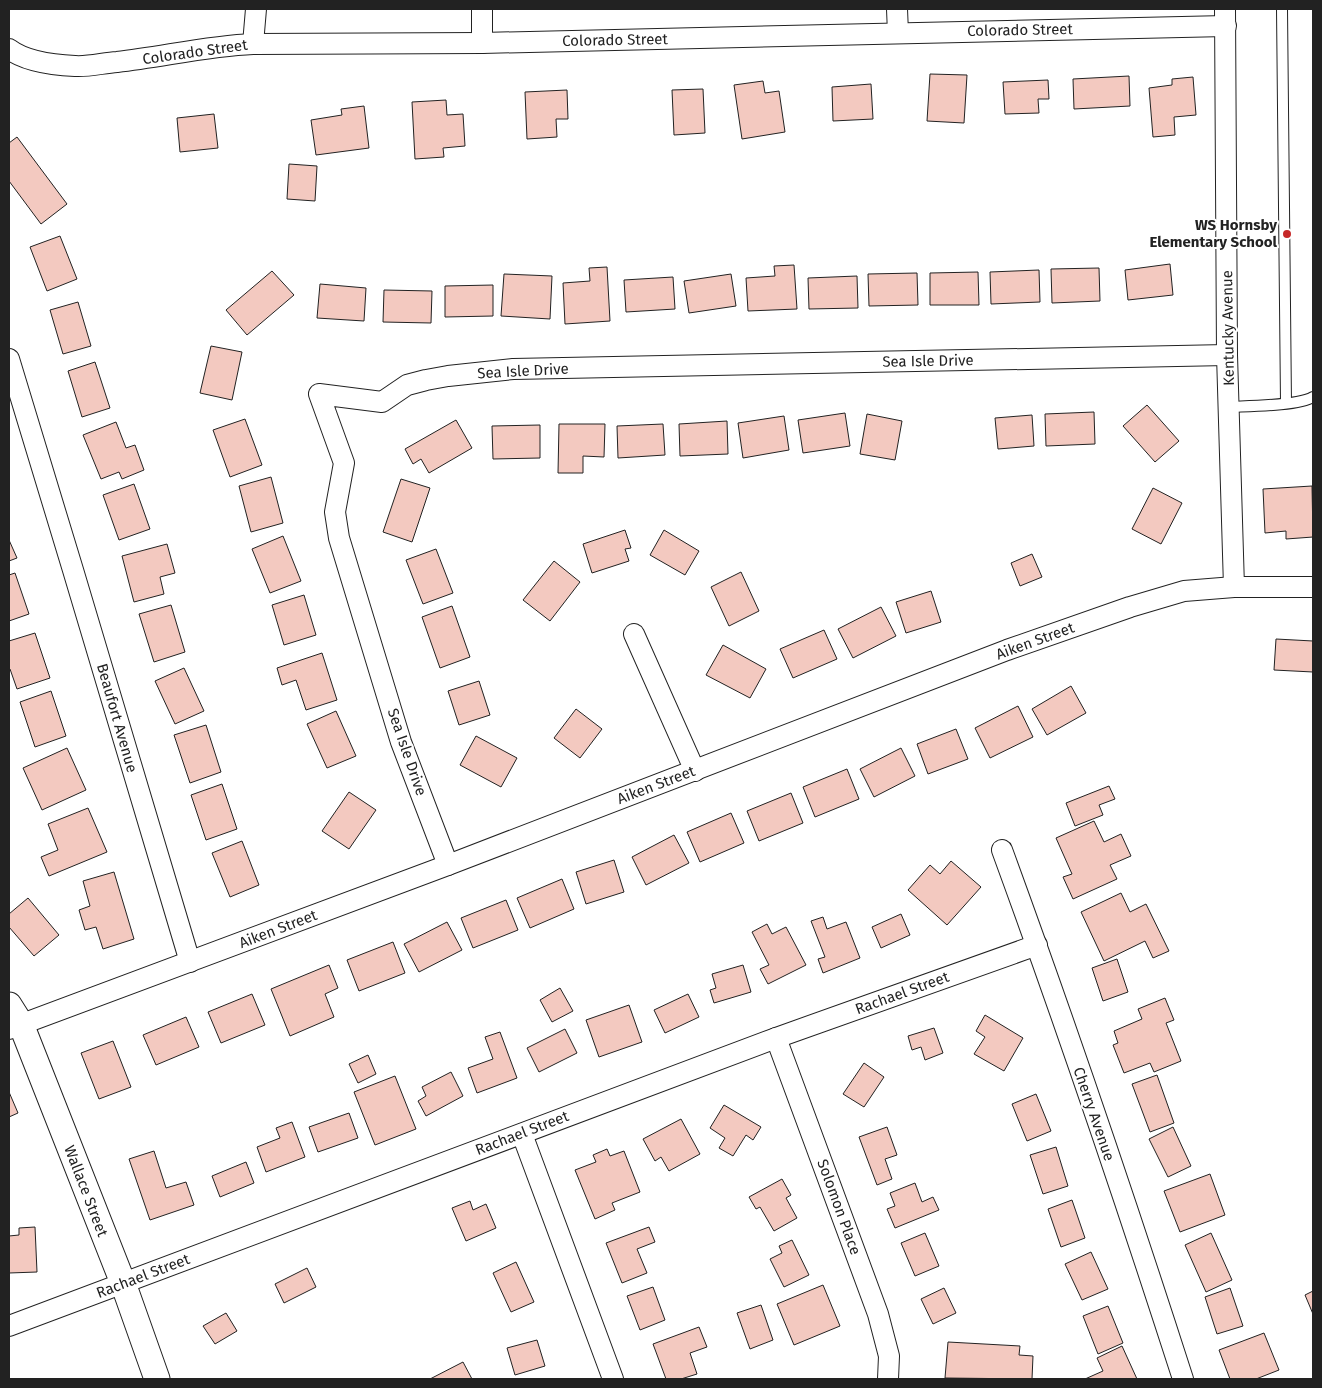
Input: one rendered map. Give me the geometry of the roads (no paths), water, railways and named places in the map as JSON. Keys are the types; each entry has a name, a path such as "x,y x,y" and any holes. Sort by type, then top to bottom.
{"street":[{"path":"253,44 256,9"},
{"path":"482,9 482,43"},
{"path":"898,9 898,33"},
{"name":"Colorado Street","path":"9,49 15,54 35,60 76,66 137,60 225,45 482,43 898,33 1226,17"},
{"name":"Kentucky Avenue","path":"1226,17 1227,355 1234,586"},
{"name":"Sea Isle Drive","path":"448,865 401,742 339,538 335,512 344,463 319,394 382,402 407,385 426,380 513,369 1227,355"},
{"name":"Beaufort Avenue","path":"9,359 43,475 74,570 190,962"},
{"name":"Aiken Street","path":"13,1019 190,962 998,654 1130,607 1184,591 1234,586 1313,587"},
{"path":"634,634 695,771"},
{"name":"Cherry Avenue","path":"1002,850 1037,945 1152,1281 1183,1379"},
{"name":"Rachael Street","path":"9,1326 776,1038 1037,945"},
{"name":"Wallace Street","path":"13,1019 123,1283 158,1379"},
{"name":"Solomon Place","path":"776,1038 878,1314 889,1356 888,1379"},
{"path":"522,1134 613,1379"}],"lane":[{"path":"1282,9 1286,403"},
{"path":"1229,407 1286,403 1308,400 1313,397"}],"place":[{"name":"WS Hornsby Elementary School","path":"1287,234"}]}
